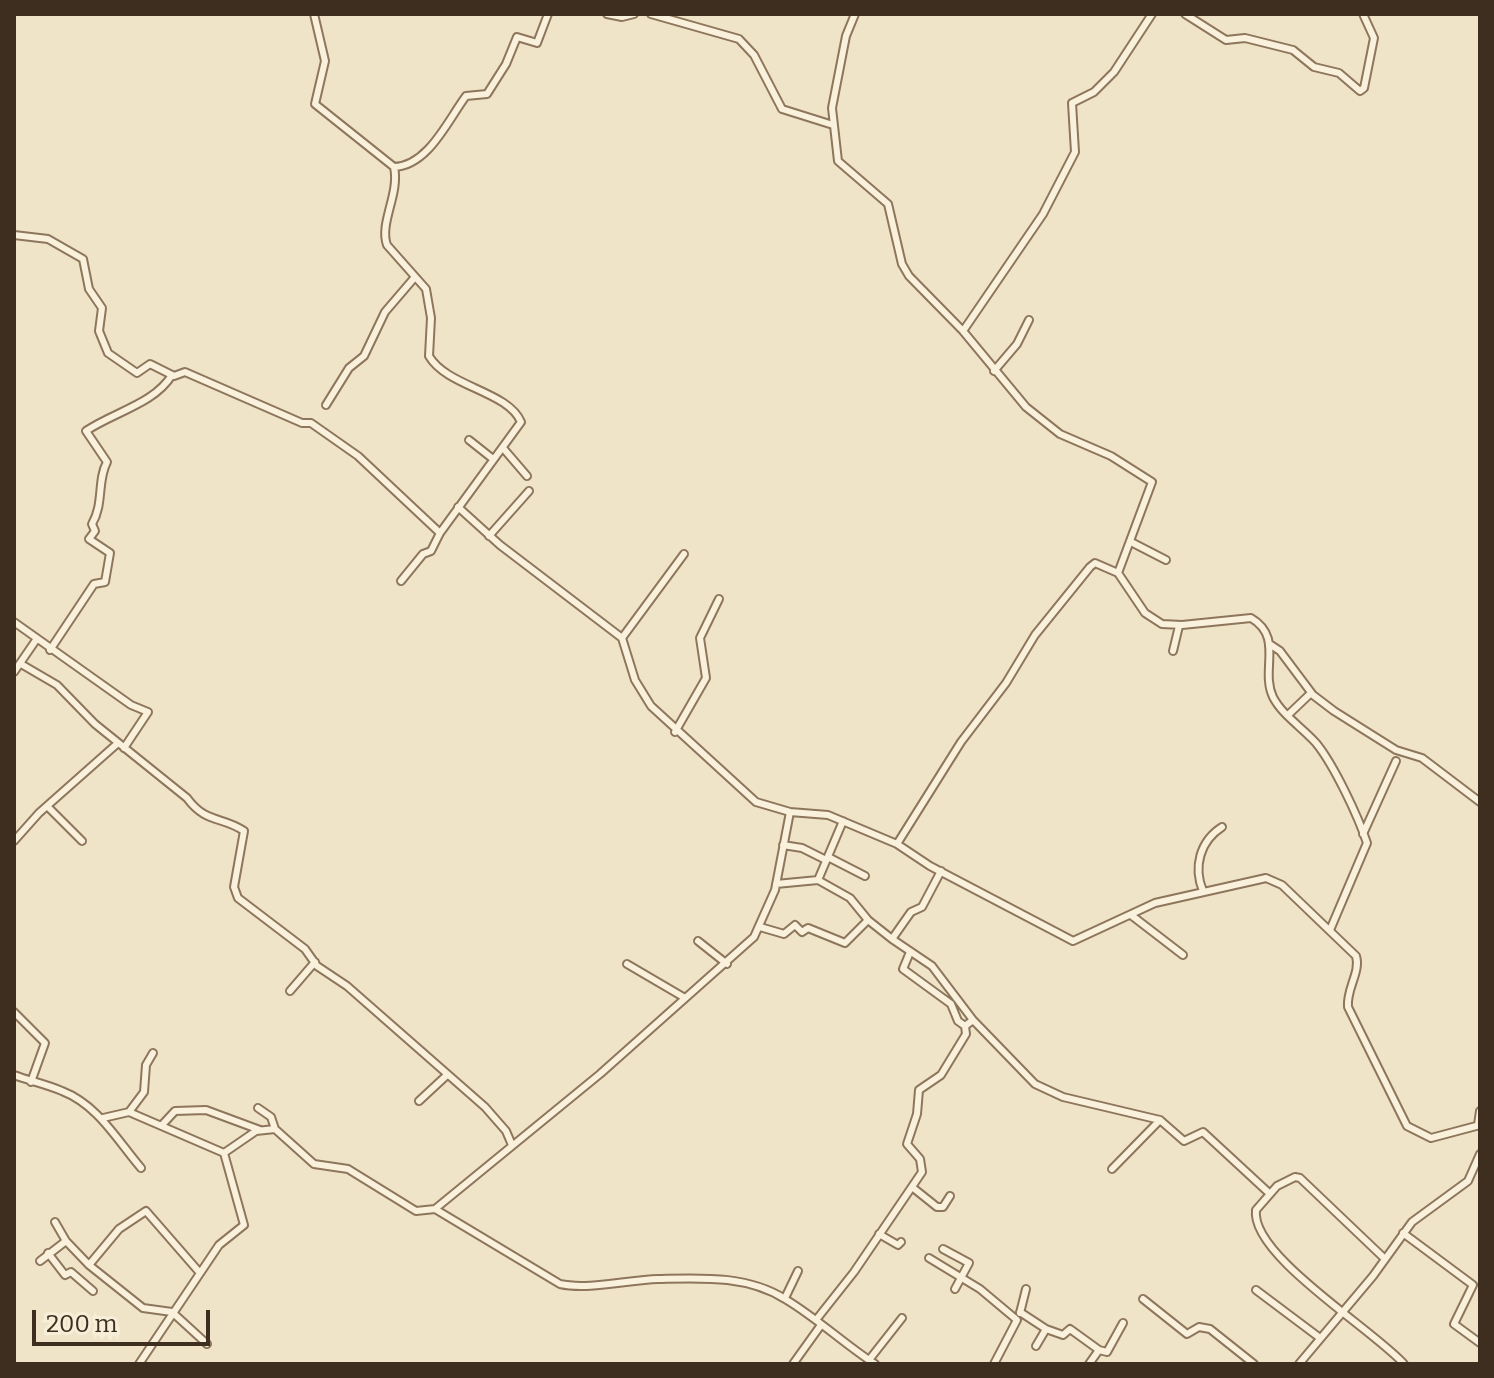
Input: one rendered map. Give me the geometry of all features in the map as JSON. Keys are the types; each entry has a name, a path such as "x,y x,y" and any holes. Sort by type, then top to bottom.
{"street":[{"path":"314,14 325,61 315,104 394,167 404,167 428,149 466,96 487,94 517,37 537,43 548,14"},
{"path":"607,14 622,17 634,14"},
{"path":"651,14 739,39 754,55 782,109 833,125"},
{"path":"855,14 846,36 832,108 838,161 888,204 902,264 909,276 963,331 994,371 1049,427 1111,456 1152,482 1118,573"},
{"path":"963,331 1043,214 1075,152 1072,103 1094,92 1114,72 1152,14"},
{"path":"1185,14 1226,40 1245,38 1293,50 1314,67 1344,76 1360,91 1364,88 1374,38 1363,14"},
{"path":"394,167 394,198 384,237 426,289 429,302 428,351 433,362 520,417 518,430 458,507 431,551 423,554 401,581"},
{"path":"14,235 48,239 83,259 89,289 102,308 99,331 111,356 134,372 152,364 172,375"},
{"path":"326,405 349,368 364,356 385,312 415,277"},
{"path":"994,371 1017,344 1029,320"},
{"path":"50,650 94,584 105,582 108,576 110,553 89,539 95,531 92,524 99,510 101,472 107,462 86,431 107,416 151,397 172,375 185,372 300,422 311,423 358,456 440,533"},
{"path":"469,440 493,459"},
{"path":"503,448 527,476"},
{"path":"489,536 529,491"},
{"path":"458,507 489,536 622,638 642,693 675,732 756,802 790,812 819,814 843,821 897,844 941,871 1073,941 1155,903 1271,879 1330,930 1358,960 1347,996 1348,1007 1400,1117 1415,1133 1431,1138 1479,1125 1480,1111"},
{"path":"1131,542 1166,560"},
{"path":"622,638 684,554"},
{"path":"897,844 961,742 1006,683 1040,628 1095,563 1118,573 1152,619 1179,626 1251,618 1266,632 1271,645 1271,691 1328,761 1367,848 1330,930"},
{"path":"675,732 706,678 700,638 719,599"},
{"path":"14,622 131,705 148,712 148,716 121,746 48,807 14,841"},
{"path":"1173,651 1179,626"},
{"path":"14,672 36,640"},
{"path":"1271,645 1280,651 1311,693 1356,727 1396,750 1422,758 1480,802"},
{"path":"21,664 57,685 121,746 205,817 244,831 234,892 252,910 305,949 315,962 486,1109 506,1131 512,1145"},
{"path":"1288,715 1311,693"},
{"path":"1363,834 1396,761"},
{"path":"48,807 82,841"},
{"path":"258,1108 271,1117 275,1129 314,1164 348,1169 416,1211 435,1209 600,1074 727,964 760,927 776,884 790,812"},
{"path":"818,880 843,821"},
{"path":"1203,891 1198,871 1200,856 1207,837 1222,827"},
{"path":"783,845 802,848 865,876"},
{"path":"892,939 911,912 922,907 941,871"},
{"path":"776,884 818,880 850,898 868,920 932,966 973,1020 1035,1084 1063,1097 1160,1120 1184,1141 1203,1132 1269,1193"},
{"path":"1131,915 1183,955"},
{"path":"760,927 784,934 795,925 802,932 808,928 845,943 868,920"},
{"path":"698,941 727,964"},
{"path":"793,1364 923,1168 907,1144 917,1114 919,1090 941,1075 966,1034 965,1026 958,1021 951,1004 903,969 910,952"},
{"path":"290,991 315,962"},
{"path":"627,964 685,998"},
{"path":"14,1012 45,1043 31,1082"},
{"path":"965,1026 973,1020"},
{"path":"129,1112 144,1092 146,1065 153,1053"},
{"path":"14,1075 62,1091 103,1118 141,1168"},
{"path":"419,1101 447,1075"},
{"path":"162,1125 175,1111 201,1109 260,1130 275,1129"},
{"path":"103,1118 129,1112 224,1153 245,1222 222,1242 139,1364"},
{"path":"1112,1169 1160,1120"},
{"path":"224,1153 260,1130"},
{"path":"1299,1364 1403,1233 1468,1181 1480,1154"},
{"path":"1385,1259 1306,1181 1295,1177 1269,1193 1256,1210 1258,1227 1275,1253 1342,1313 1388,1346 1404,1364"},
{"path":"912,1187 937,1207 943,1207 950,1196"},
{"path":"435,1209 560,1284 576,1287 641,1279 719,1278 785,1298 872,1362 902,1318"},
{"path":"89,1265 119,1229 146,1211 200,1273"},
{"path":"55,1222 66,1241 89,1265 143,1308 172,1312 207,1344"},
{"path":"1403,1233 1473,1285 1454,1324 1480,1343"},
{"path":"879,1234 898,1245 901,1242"},
{"path":"40,1261 66,1241"},
{"path":"943,1249 968,1261 955,1289"},
{"path":"48,1253 65,1275 71,1272 93,1291"},
{"path":"929,1258 980,1289 1017,1320"},
{"path":"785,1298 798,1271"},
{"path":"994,1364 1017,1320 1026,1289"},
{"path":"1256,1290 1320,1338"},
{"path":"1143,1299 1187,1334 1199,1327 1210,1329 1254,1364"},
{"path":"1020,1312 1046,1329 1063,1335 1070,1329 1099,1350 1107,1352 1123,1323"},
{"path":"1036,1346 1046,1329"},
{"path":"1089,1364 1099,1350"}]}
